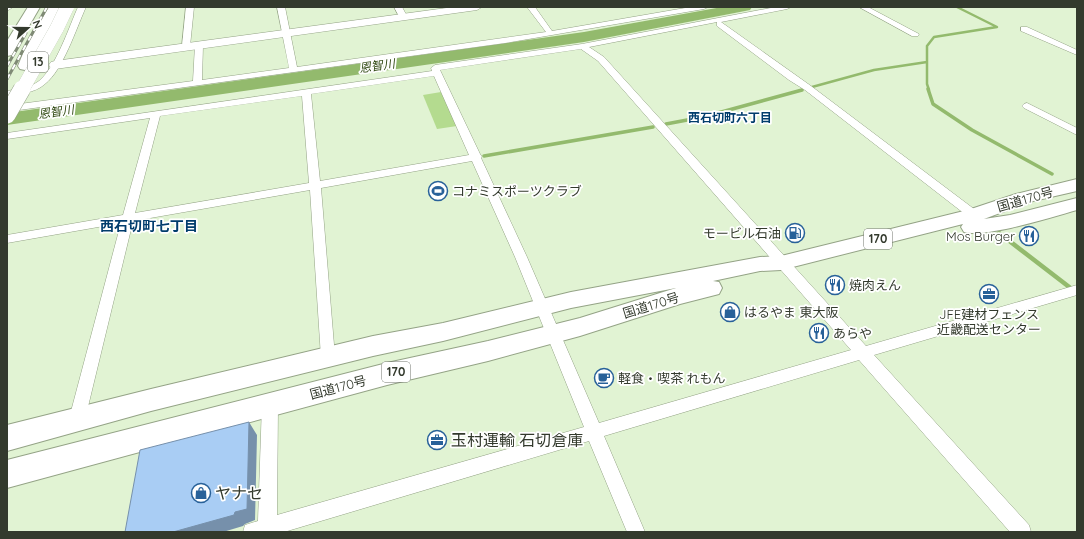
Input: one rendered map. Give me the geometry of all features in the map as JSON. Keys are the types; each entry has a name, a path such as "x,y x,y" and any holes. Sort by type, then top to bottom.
{"highway":[{"path":"8,16 18,7"},
{"path":"8,16 22,7"},
{"path":"8,51 34,7"},
{"path":"8,106 33,46 55,7"},
{"name":"13","path":"8,106 57,28 67,7"},
{"path":"8,106 48,64 57,35 71,7"},
{"name":"170","path":"968,211 997,196 1077,177"},
{"name":"国道170号","path":"7,438 151,400 328,357 443,332 571,300 760,264 781,263 927,227 968,211 1077,185"},
{"name":"国道170号","path":"968,211 1035,206 1077,196"},
{"name":"170","path":"927,227 953,229 986,225 1077,204"},
{"name":"国道170号","path":"7,474 387,374 488,351 553,334 677,296 768,273 781,263"}],"street":[{"path":"48,64 82,7"},
{"path":"186,46 190,7"},
{"path":"281,7 293,68"},
{"path":"48,64 286,33 401,12 477,7"},
{"path":"531,7 549,30"},
{"path":"8,106 505,41 704,7"},
{"path":"7,136 306,92 582,46 787,7"},
{"path":"863,7 915,34"},
{"path":"720,24 792,78 808,88 968,211"},
{"path":"1024,29 1077,53"},
{"path":"197,82 199,45"},
{"path":"582,46 601,59 1022,532"},
{"path":"7,130 45,122 436,70"},
{"path":"436,70 477,157 636,532"},
{"path":"306,92 328,357"},
{"path":"1027,106 1077,132"},
{"path":"77,419 156,114"},
{"path":"7,239 477,157"},
{"path":"270,404 262,531 1077,290"}],"green space":[{"path":"441,92 457,126 437,129 423,95"}],"building":[{"name":"ヤナセ","path":"249,422 247,509 235,512 234,515 173,532 125,532 140,450"}],"waterway":[{"name":"恩智川","path":"7,119 584,37 745,7"},
{"path":"927,62 927,46 934,37 997,27 957,7"},
{"path":"812,87 874,70 927,62"},
{"path":"927,62 927,84 929,90"},
{"path":"928,89 933,104 972,130 1052,174"},
{"path":"666,124 703,117 802,90"},
{"path":"484,156 653,127"},
{"path":"999,233 1077,293"}],"railway":[{"path":"7,79 47,7"},
{"path":"7,66 26,33"}],"place":[{"name":"コナミスポーツクラブ","path":"438,191"},
{"name":"モービル石油","path":"795,233"},
{"name":"Mos Burger","path":"1029,236"},
{"name":"焼肉えん","path":"835,285"},
{"name":"JFE建材フェンス 近畿配送センター","path":"989,294"},
{"name":"はるやま 東大阪","path":"730,312"},
{"name":"あらや","path":"819,333"},
{"name":"軽食・喫茶 れもん","path":"604,378"},
{"name":"玉村運輸 石切倉庫","path":"437,440"},
{"name":"ヤナセ","path":"201,493"}],"district":[{"name":"西石切町六丁目","path":"730,118"},
{"name":"西石切町七丁目","path":"149,226"}]}
